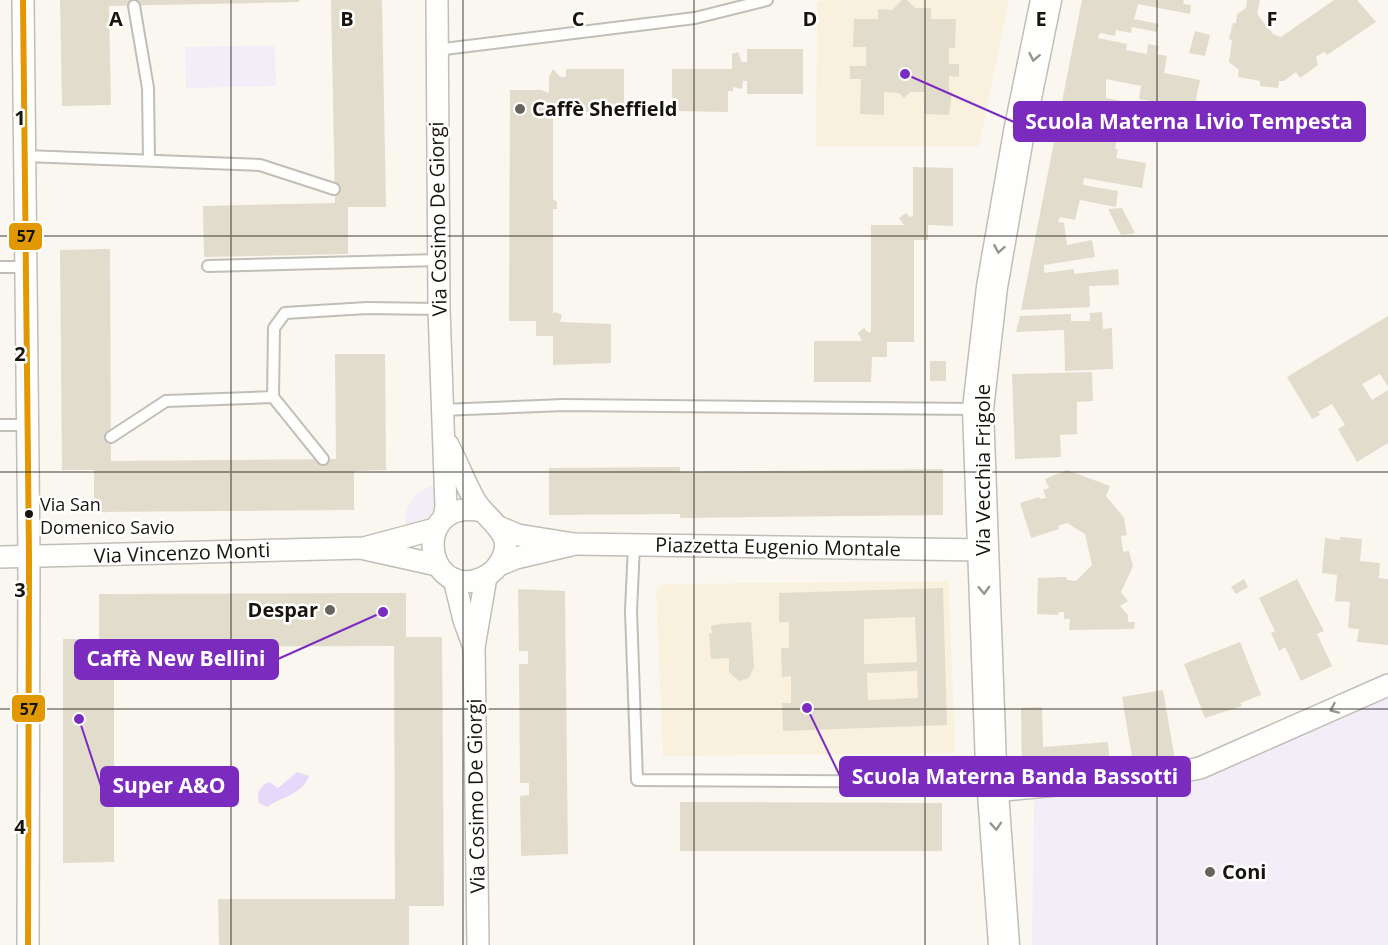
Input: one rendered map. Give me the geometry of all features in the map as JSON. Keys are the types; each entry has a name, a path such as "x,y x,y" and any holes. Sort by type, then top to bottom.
{"street":[{"path":"22,0 29,557 28,945"},
{"name":"Via Cosimo De Giorgi","path":"437,0 439,309 446,507 432,547 437,565"},
{"name":"Via Vecchia Frigole","path":"1004,945 982,550 978,409 992,287 1019,132 1046,0"},
{"name":"Via Cosimo De Giorgi","path":"445,439 483,511 501,528 505,540 493,571 474,647 478,945"},
{"path":"440,524 463,510 483,511"},
{"name":"Via Vincenzo Monti","path":"364,548 440,524"},
{"name":"Piazzetta Eugenio Montale","path":"501,528 518,535 574,544 982,550"},
{"name":"Piazzetta Eugenio Montale","path":"493,571 516,558 574,544"},
{"name":"Via Vincenzo Monti","path":"0,557 364,548 437,565"},
{"path":"437,565 454,579 471,582 493,571"},
{"name":"Via Cosimo De Giorgi","path":"454,579 464,620 474,647"},
{"path":"994,791 1169,774 1200,768 1388,685"}],"lane":[{"path":"436,50 695,18 767,0"},
{"path":"134,6 148,88 149,160"},
{"path":"25,156 260,165 334,189"},
{"path":"208,266 439,260"},
{"path":"0,267 26,267"},
{"path":"323,459 273,397 274,328 285,313 367,308 439,309"},
{"path":"111,437 166,401 273,397"},
{"path":"441,410 564,405 978,409"},
{"path":"0,425 28,425"},
{"path":"634,545 631,611 637,780 955,782 994,791"}],"shaded area":[{"path":"825,0 1009,0 979,146 816,146 817,2"},
{"path":"275,45 276,86 186,88 185,47"},
{"path":"435,485 435,502 431,514 422,521 406,527 406,512 412,500 421,491"},
{"path":"949,581 955,753 663,756 656,592 659,587 664,584"},
{"name":"Coni","path":"1388,697 1388,945 1032,945 1034,800 1198,777"},
{"path":"297,772 309,776 296,792 267,807 259,803 258,793 264,785 269,782 278,788"}],"building":[{"path":"60,0 299,0 299,2 109,6 111,105 62,106"},
{"path":"331,0 382,0 386,207 348,207 348,254 204,257 203,206 335,203"},
{"path":"902,0 907,0 915,8 931,8 931,19 956,19 955,48 949,48 949,64 959,64 959,77 949,76 949,92 952,92 949,115 924,114 925,92 910,92 904,98 899,93 884,92 884,115 860,114 861,79 850,79 850,66 866,66 866,47 853,47 854,19 878,19 878,9 892,10"},
{"path":"1082,0 1184,0 1183,4 1191,5 1190,14 1138,4 1134,19 1159,24 1157,32 1132,27 1131,33 1116,30 1115,36 1100,33 1098,38 1127,44 1126,50 1147,54 1148,44 1159,46 1157,54 1167,56 1164,73 1200,80 1194,109 1139,99 1141,86 1106,79 1106,98 1138,104 1136,116 1103,110 1101,119 1113,121 1110,135 1117,136 1116,158 1146,163 1142,188 1084,178 1083,185 1118,191 1116,207 1080,200 1075,220 1060,217 1058,222 1064,223 1067,245 1092,240 1095,257 1044,265 1044,273 1074,269 1074,274 1118,269 1119,285 1089,286 1090,307 1021,310"},
{"path":"1247,0 1260,0 1257,14 1273,34 1281,37 1334,0 1357,0 1376,22 1327,55 1324,52 1316,57 1318,65 1300,78 1296,72 1284,81 1279,81 1278,88 1260,86 1260,81 1238,77 1239,70 1229,62 1232,40 1229,39 1233,23 1236,23 1237,14 1246,8"},
{"path":"1195,31 1210,35 1205,56 1189,53"},
{"path":"747,49 803,49 803,94 747,94 747,81 743,81 742,89 733,87 733,91 728,91 728,112 672,111 672,69 732,69 732,54 738,52 742,62 747,62"},
{"path":"553,69 560,77 566,77 566,69 624,69 624,112 565,112 561,106 553,106 553,199 557,202 557,209 553,209 553,314 555,312 562,315 560,322 611,324 611,363 553,365 553,336 536,336 536,321 509,321 510,90 541,90 549,93 549,77"},
{"path":"913,167 953,168 953,226 928,225 928,240 914,240 914,342 887,342 887,357 872,357 871,382 814,382 814,341 862,341 858,333 864,328 869,333 871,331 871,225 904,225 899,218 906,213 910,217 913,216"},
{"path":"1122,208 1135,233 1121,235 1108,209"},
{"path":"110,249 111,461 336,459 335,354 385,354 386,470 354,471 354,510 94,512 94,470 62,470 60,250"},
{"path":"1102,312 1103,329 1112,328 1113,369 1065,371 1064,330 1016,332 1020,316 1071,314 1071,321 1090,321 1090,313"},
{"path":"1388,316 1388,387 1380,374 1362,384 1372,400 1388,390 1388,443 1357,462 1338,429 1345,425 1332,404 1318,412 1320,415 1312,419 1287,377"},
{"path":"930,361 946,361 946,381 930,381"},
{"path":"1092,372 1093,401 1077,402 1077,434 1060,435 1061,457 1015,459 1012,374"},
{"path":"680,467 680,472 943,469 943,515 680,518 680,514 549,515 549,468"},
{"path":"1067,470 1110,486 1106,496 1124,518 1127,535 1121,536 1123,552 1129,551 1133,566 1121,592 1128,601 1120,606 1128,615 1128,622 1135,622 1134,629 1069,630 1070,619 1064,619 1064,612 1059,612 1058,615 1037,614 1038,578 1066,577 1067,580 1076,581 1092,565 1085,534 1067,523 1058,526 1059,529 1031,538 1020,503 1039,497 1040,499 1046,498 1043,490 1049,488 1045,479"},
{"path":"1340,537 1362,539 1360,561 1380,563 1379,578 1388,579 1388,645 1357,642 1359,629 1348,628 1350,602 1335,601 1337,575 1322,573 1325,538 1340,540"},
{"path":"1244,579 1248,587 1236,594 1231,587"},
{"path":"1297,579 1324,631 1317,634 1332,666 1301,681 1285,647 1279,651 1271,633 1275,631 1259,598"},
{"path":"943,588 947,725 783,731 782,703 791,703 791,676 782,677 781,648 789,648 789,622 779,622 779,593","holes":["915,617 917,662 864,664 864,619","917,671 918,698 868,700 867,673"]},
{"path":"518,589 565,591 568,854 521,856 520,796 529,795 529,783 520,783 519,664 528,664 528,651 519,651"},
{"path":"406,593 406,637 442,637 444,906 409,906 409,945 219,945 218,899 395,899 394,646 114,647 114,862 63,863 63,639 99,639 99,594"},
{"path":"751,622 754,667 749,678 739,681 729,672 729,658 711,659 709,634 712,633 711,626"},
{"path":"1240,642 1261,695 1240,703 1242,706 1205,718 1184,664"},
{"path":"1163,690 1175,760 1133,763 1122,697"},
{"path":"1042,707 1043,747 1108,742 1110,765 1022,772 1021,708"},
{"path":"680,802 942,803 942,851 680,851"}],"transit line":[{"name":"57","path":"23,0 29,557 28,945"}],"place":[{"name":"Scuola Materna Livio Tempesta","path":"905,74"},
{"name":"Caffè Sheffield","path":"520,109"},
{"name":"Via San Domenico Savio","path":"29,514"},
{"name":"Despar","path":"330,610"},
{"name":"Caffè New Bellini","path":"383,612"},
{"name":"Scuola Materna Banda Bassotti","path":"807,708"},
{"name":"Super A&O","path":"79,719"},
{"name":"Coni","path":"1210,872"}]}
